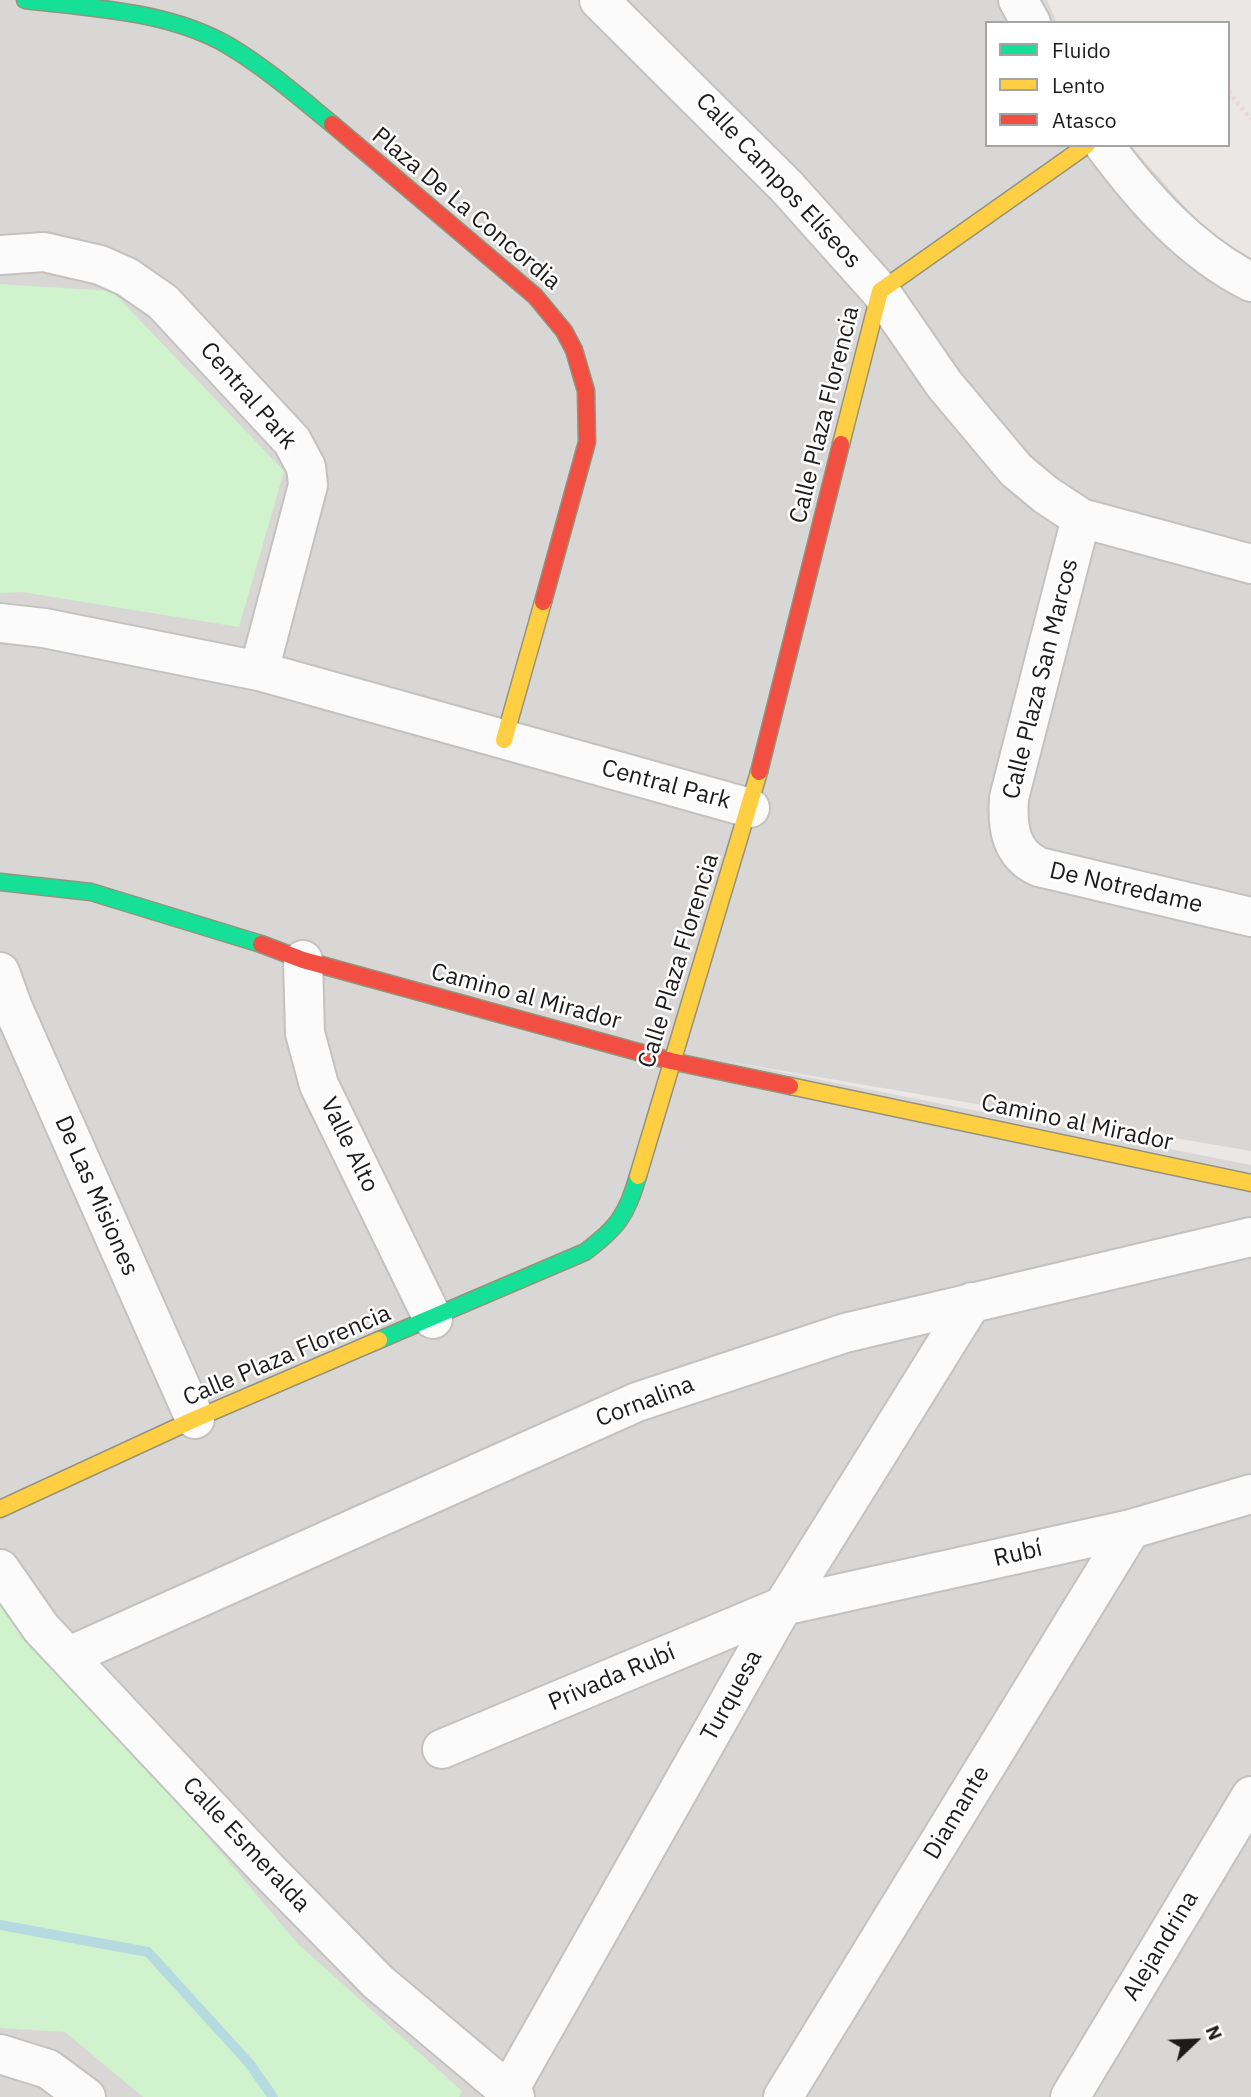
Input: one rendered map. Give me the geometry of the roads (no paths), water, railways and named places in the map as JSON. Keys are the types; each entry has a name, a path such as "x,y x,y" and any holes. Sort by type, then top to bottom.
{"street":[{"name":"Plaza De La Concordia","path":"26,0 103,9 176,25 227,45 282,83 515,278 546,305 569,336 590,404 587,442 504,740"},
{"name":"Calle Campos Elíseos","path":"598,0 787,187 880,291 982,433 1016,470 1046,495 1081,518 1251,564"},
{"path":"1018,0 1030,21"},
{"name":"Calle Plaza Florencia","path":"0,1509 195,1419 585,1252 615,1230 631,1202 671,1061 750,808 880,291 1084,147"},
{"path":"1106,147 1144,198 1195,245 1251,282"},
{"name":"Central Park","path":"0,255 44,252 100,265 127,277 163,302 292,441 306,467 307,485 259,671"},
{"name":"Calle Plaza San Marcos","path":"1013,840 1008,816 1009,798 1081,518"},
{"name":"Central Park","path":"0,623 44,628 259,671 750,808"},
{"name":"De Notredame","path":"1013,840 1020,855 1039,867 1251,917"},
{"name":"Camino al Mirador","path":"0,882 31,883 91,892 239,936 303,960 671,1061 1251,1183"},
{"name":"Valle Alto","path":"303,960 305,1033 319,1085 433,1319"},
{"name":"De Las Misiones","path":"0,972 195,1419"},
{"name":"Cornalina","path":"69,1656 637,1402 845,1333 1251,1237"},
{"name":"Turquesa","path":"509,2096 783,1606 972,1302"},
{"name":"Rubí","path":"783,1606 1131,1529 1251,1494"},
{"name":"Diamante","path":"783,2097 1131,1529"},
{"name":"Calle Esmeralda","path":"0,1569 41,1628 267,1869 378,1982 509,2096"},
{"name":"Privada Rubí","path":"442,1749 783,1606"},
{"name":"Alejandrina","path":"1070,2097 1251,1796"},
{"path":"0,2054 48,2069 86,2097"}],"waterway":[{"path":"0,1925 148,1952 249,2063 273,2097"}]}
